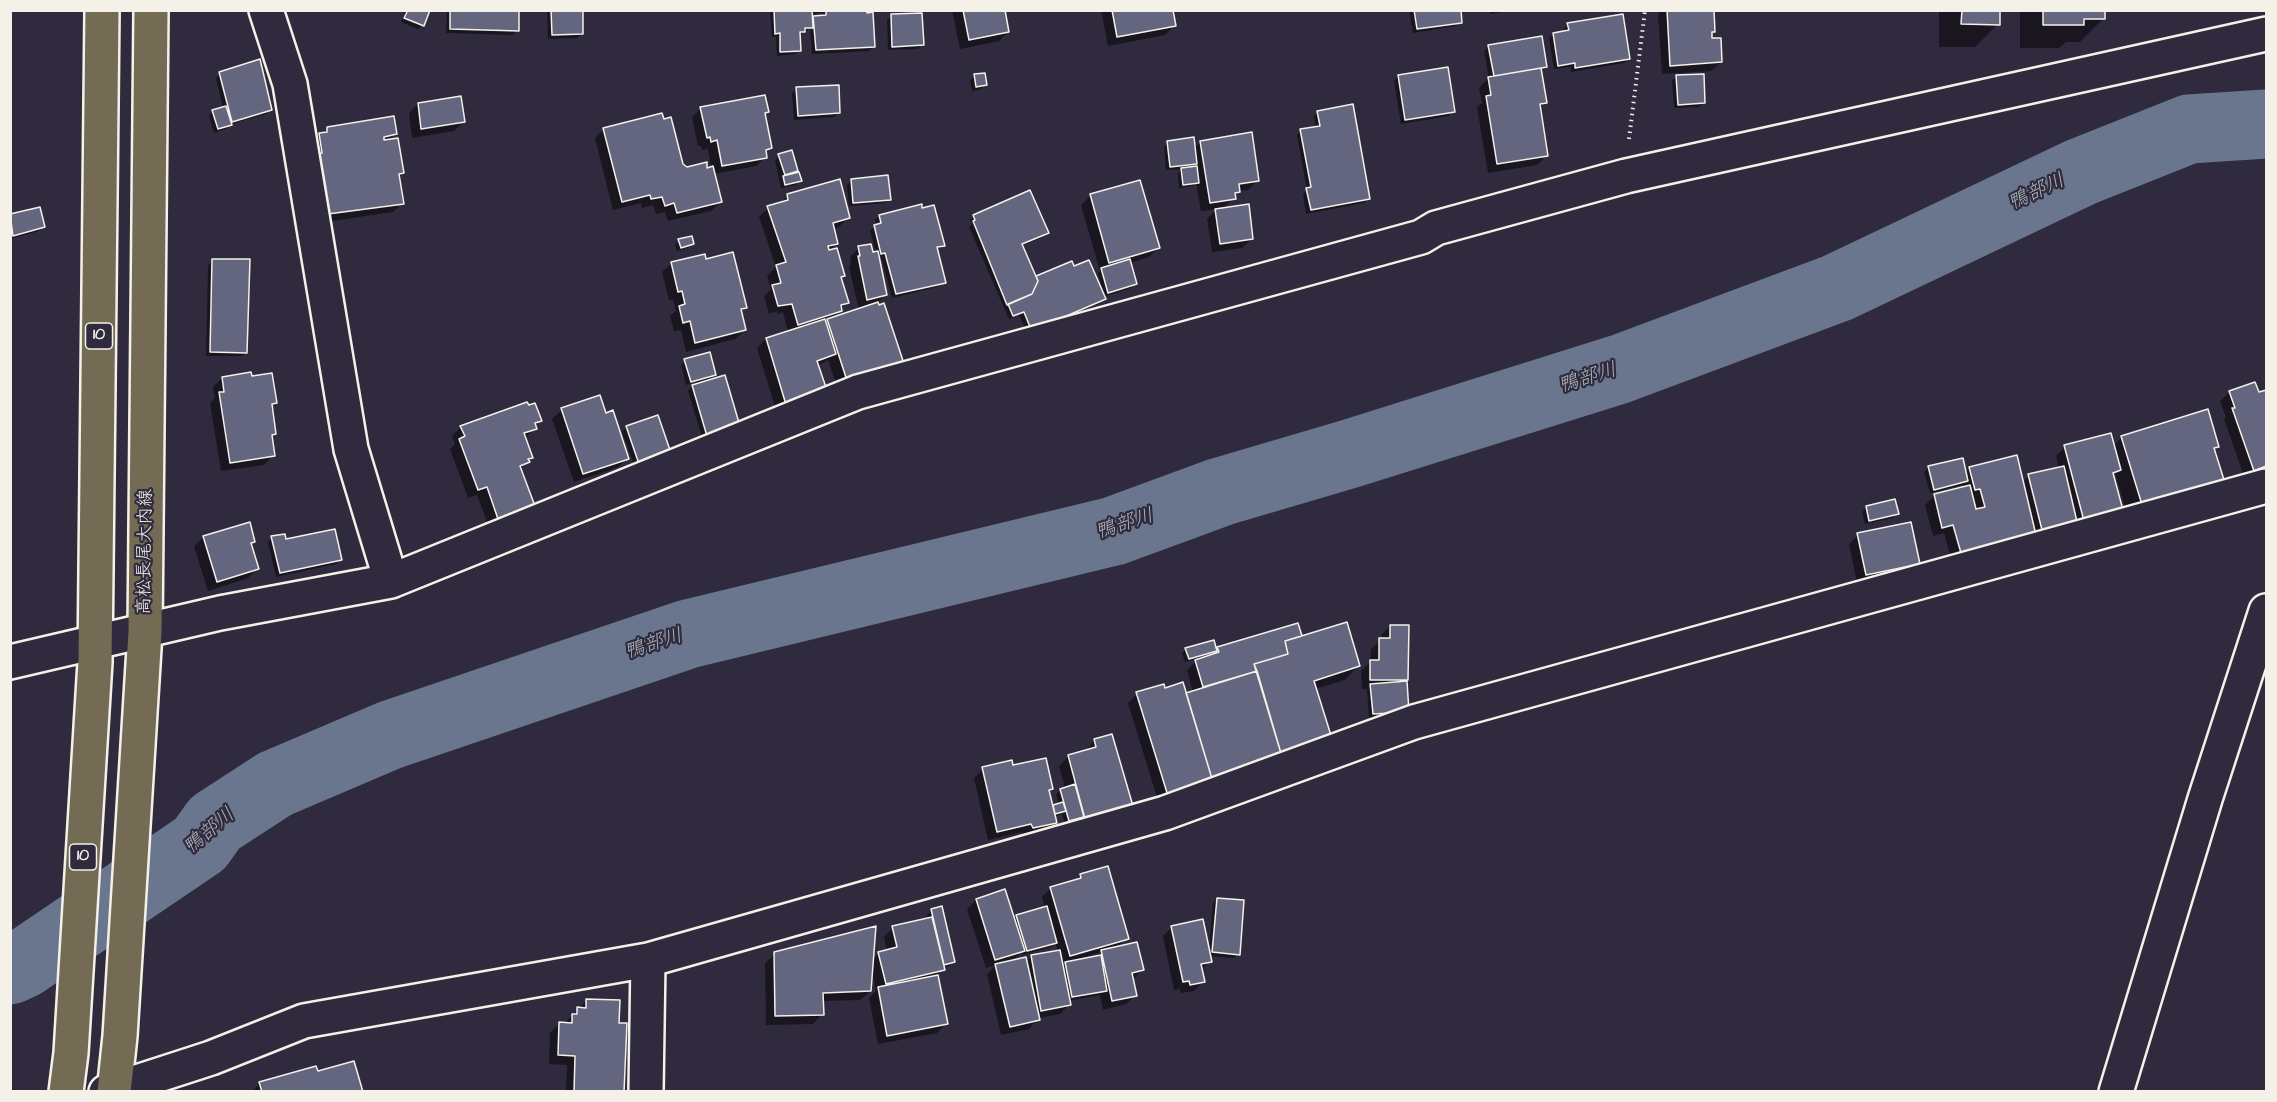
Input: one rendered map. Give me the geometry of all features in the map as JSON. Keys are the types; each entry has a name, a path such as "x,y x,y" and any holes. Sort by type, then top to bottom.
{"main road":[{"name":"10","path":"66,1092 71,1053 95,652 102,10"},
{"name":"高松長尾大内線","path":"112,1091 120,1036 145,642 151,10"}],"street":[{"path":"267,10 290,84 351,449 391,581"},
{"path":"10,662 95,652 145,642 220,613 391,581 858,392 1421,237 1437,228 1626,176 2266,34"},
{"path":"112,1091 211,1058 304,1021 648,960 1165,813 1414,722 2266,486"},
{"path":"2116,1092 2205,799 2266,611"},
{"path":"646,1092 648,960"}],"path":[{"path":"1626,176 1645,10"}],"building":[{"path":"408,10 430,10 424,26 404,18"},
{"path":"450,10 519,10 519,31 450,29"},
{"path":"551,10 583,10 583,34 552,35"},
{"path":"774,10 812,10 813,28 805,28 805,32 800,32 801,51 780,52 780,33 775,34"},
{"path":"826,10 873,12 875,47 816,50 813,16 826,15"},
{"path":"963,10 1005,10 1009,32 969,40"},
{"path":"1112,10 1173,10 1176,26 1117,37"},
{"path":"1414,10 1461,10 1462,23 1417,29"},
{"path":"1667,10 1714,10 1715,32 1712,32 1712,38 1721,38 1722,62 1670,66"},
{"path":"1962,10 2000,10 2000,25 1961,24"},
{"path":"2043,10 2105,10 2105,19 2084,19 2084,25 2043,25"},
{"path":"922,13 924,45 892,47 891,14"},
{"path":"1623,14 1630,59 1575,68 1575,63 1558,66 1553,33 1569,30 1567,23"},
{"path":"1542,36 1547,67 1494,76 1488,45"},
{"path":"260,59 272,110 232,122 219,72"},
{"path":"1448,67 1455,112 1405,120 1398,75"},
{"path":"1541,68 1547,103 1540,104 1548,156 1497,164 1486,96 1491,95 1488,77"},
{"path":"985,73 987,85 976,87 974,74"},
{"path":"1704,74 1705,103 1678,105 1676,75"},
{"path":"839,85 840,113 798,116 796,87"},
{"path":"765,95 769,112 765,113 772,148 766,150 767,158 722,166 717,140 711,142 710,137 707,138 700,107"},
{"path":"461,96 465,122 421,129 418,103"},
{"path":"1353,104 1370,199 1311,210 1306,188 1311,187 1300,129 1320,126 1317,111"},
{"path":"226,106 232,125 218,129 212,110"},
{"path":"662,113 664,119 671,117 683,164 687,167 707,162 707,168 713,166 722,202 677,213 674,203 665,206 662,197 651,199 650,195 622,202 603,128"},
{"path":"394,116 397,134 384,137 384,140 398,138 404,173 399,174 404,204 328,214 318,154 322,153 319,133 327,132 327,127"},
{"path":"1252,132 1259,181 1239,184 1240,192 1235,193 1236,199 1210,203 1200,141"},
{"path":"1194,137 1197,164 1170,167 1167,141"},
{"path":"792,150 798,171 785,175 778,154"},
{"path":"1197,166 1199,183 1183,185 1181,168"},
{"path":"799,172 802,181 785,185 783,176"},
{"path":"888,175 891,200 853,203 851,179"},
{"path":"840,179 850,218 833,223 838,244 828,246 829,250 837,248 845,276 841,277 849,303 841,305 842,311 798,325 792,304 778,306 772,285 781,283 776,265 786,262 767,206 788,200 787,194"},
{"path":"1140,180 1160,248 1109,263 1090,194"},
{"path":"1030,190 1049,233 1022,244 1038,281 1032,294 1007,305 973,221 975,220 973,215"},
{"path":"922,204 922,208 934,205 945,246 937,247 946,283 896,294 885,253 881,254 874,225 881,223 879,215"},
{"path":"1249,204 1253,239 1220,244 1215,209"},
{"path":"40,207 45,227 13,236 10,214"},
{"path":"692,236 694,244 681,248 678,239"},
{"path":"871,244 873,252 878,251 887,295 867,300 858,246"},
{"path":"733,252 747,308 741,309 746,330 695,343 690,321 683,323 679,306 685,304 682,291 678,292 671,262 705,254 706,259"},
{"path":"212,259 250,259 247,353 210,352"},
{"path":"1130,259 1137,284 1108,293 1101,268"},
{"path":"1089,260 1106,299 1036,329 1034,325 1030,327 1024,312 1013,316 1008,304 1032,294 1038,281 1036,276 1072,261 1074,266"},
{"path":"878,302 879,305 884,303 908,376 853,399 827,319"},
{"path":"825,319 836,354 817,361 831,402 790,418 766,338"},
{"path":"710,352 716,375 691,382 684,359"},
{"path":"251,372 252,376 272,373 277,403 272,404 276,434 272,435 275,456 230,463 219,392 224,392 222,377"},
{"path":"725,375 742,433 709,443 692,385"},
{"path":"2255,382 2259,392 2266,390 2266,466 2254,471 2232,408 2235,408 2229,391"},
{"path":"600,395 606,413 613,410 629,459 583,474 561,408"},
{"path":"527,402 529,405 535,403 542,421 535,423 537,429 524,433 533,458 528,459 530,462 520,466 535,506 498,519 487,487 478,490 459,439 465,436 460,426"},
{"path":"2208,409 2219,447 2214,448 2225,483 2143,508 2121,436"},
{"path":"658,415 672,456 640,467 626,426"},
{"path":"2111,433 2121,470 2113,473 2123,510 2084,521 2064,445"},
{"path":"2017,455 2036,535 1961,553 1953,525 1942,528 1934,494 1970,485 1976,509 1985,507 1980,489 1975,490 1969,467"},
{"path":"1963,458 1968,481 1934,490 1928,466"},
{"path":"2064,466 2078,526 2043,534 2028,474"},
{"path":"1895,499 1899,514 1869,521 1866,506"},
{"path":"250,522 255,542 251,543 259,569 217,582 203,536"},
{"path":"1911,522 1920,564 1866,575 1857,533"},
{"path":"335,529 342,560 280,573 271,536 285,534 286,539"},
{"path":"1347,622 1360,666 1314,681 1334,745 1283,760 1254,664 1288,654 1285,641"},
{"path":"1298,623 1302,636 1285,641 1288,654 1254,664 1257,671 1203,687 1195,660 1219,652 1217,647"},
{"path":"1390,625 1409,625 1408,680 1370,680 1370,660 1379,660 1379,638 1390,638"},
{"path":"1214,640 1217,651 1189,659 1185,648"},
{"path":"1257,671 1283,760 1213,782 1186,693"},
{"path":"1407,681 1409,712 1373,714 1370,684"},
{"path":"1183,682 1213,782 1168,796 1136,692 1164,684 1165,688"},
{"path":"1112,734 1133,806 1085,819 1068,755 1096,747 1094,739"},
{"path":"1046,758 1053,789 1049,790 1057,823 1033,828 1031,824 997,832 982,767 1012,760 1013,765"},
{"path":"1075,784 1084,817 1069,821 1060,789"},
{"path":"1063,802 1066,811 1055,814 1053,805"},
{"path":"1108,866 1129,939 1070,956 1050,887 1081,878 1080,874"},
{"path":"1005,889 1025,951 995,960 976,899"},
{"path":"1217,898 1244,900 1240,955 1212,952"},
{"path":"942,906 955,962 944,965 931,909"},
{"path":"1047,906 1057,943 1027,951 1016,915"},
{"path":"932,917 945,970 886,984 878,952 897,947 892,926"},
{"path":"1203,919 1212,962 1201,964 1205,982 1190,985 1189,981 1183,982 1171,926"},
{"path":"876,926 871,991 823,993 824,1015 775,1016 774,952"},
{"path":"1137,942 1144,970 1132,973 1137,996 1112,1001 1101,950"},
{"path":"1060,950 1071,1005 1041,1011 1031,955"},
{"path":"1101,955 1107,991 1072,997 1065,962"},
{"path":"1026,957 1040,1020 1010,1027 995,964"},
{"path":"938,975 948,1024 887,1036 878,987"},
{"path":"586,999 620,1000 619,1023 627,1023 624,1092 574,1092 575,1056 558,1055 559,1022 572,1023 572,1014 577,1014 577,1007 586,1008"},
{"path":"354,1061 363,1092 262,1092 259,1082 316,1066 318,1071"}],"waterway":[{"name":"鴨部川","path":"10,970 23,964 200,844 215,823 275,784 390,735 688,634 1114,531 1220,492 1620,369 1837,288 2081,172 2189,129 2266,124"}]}
